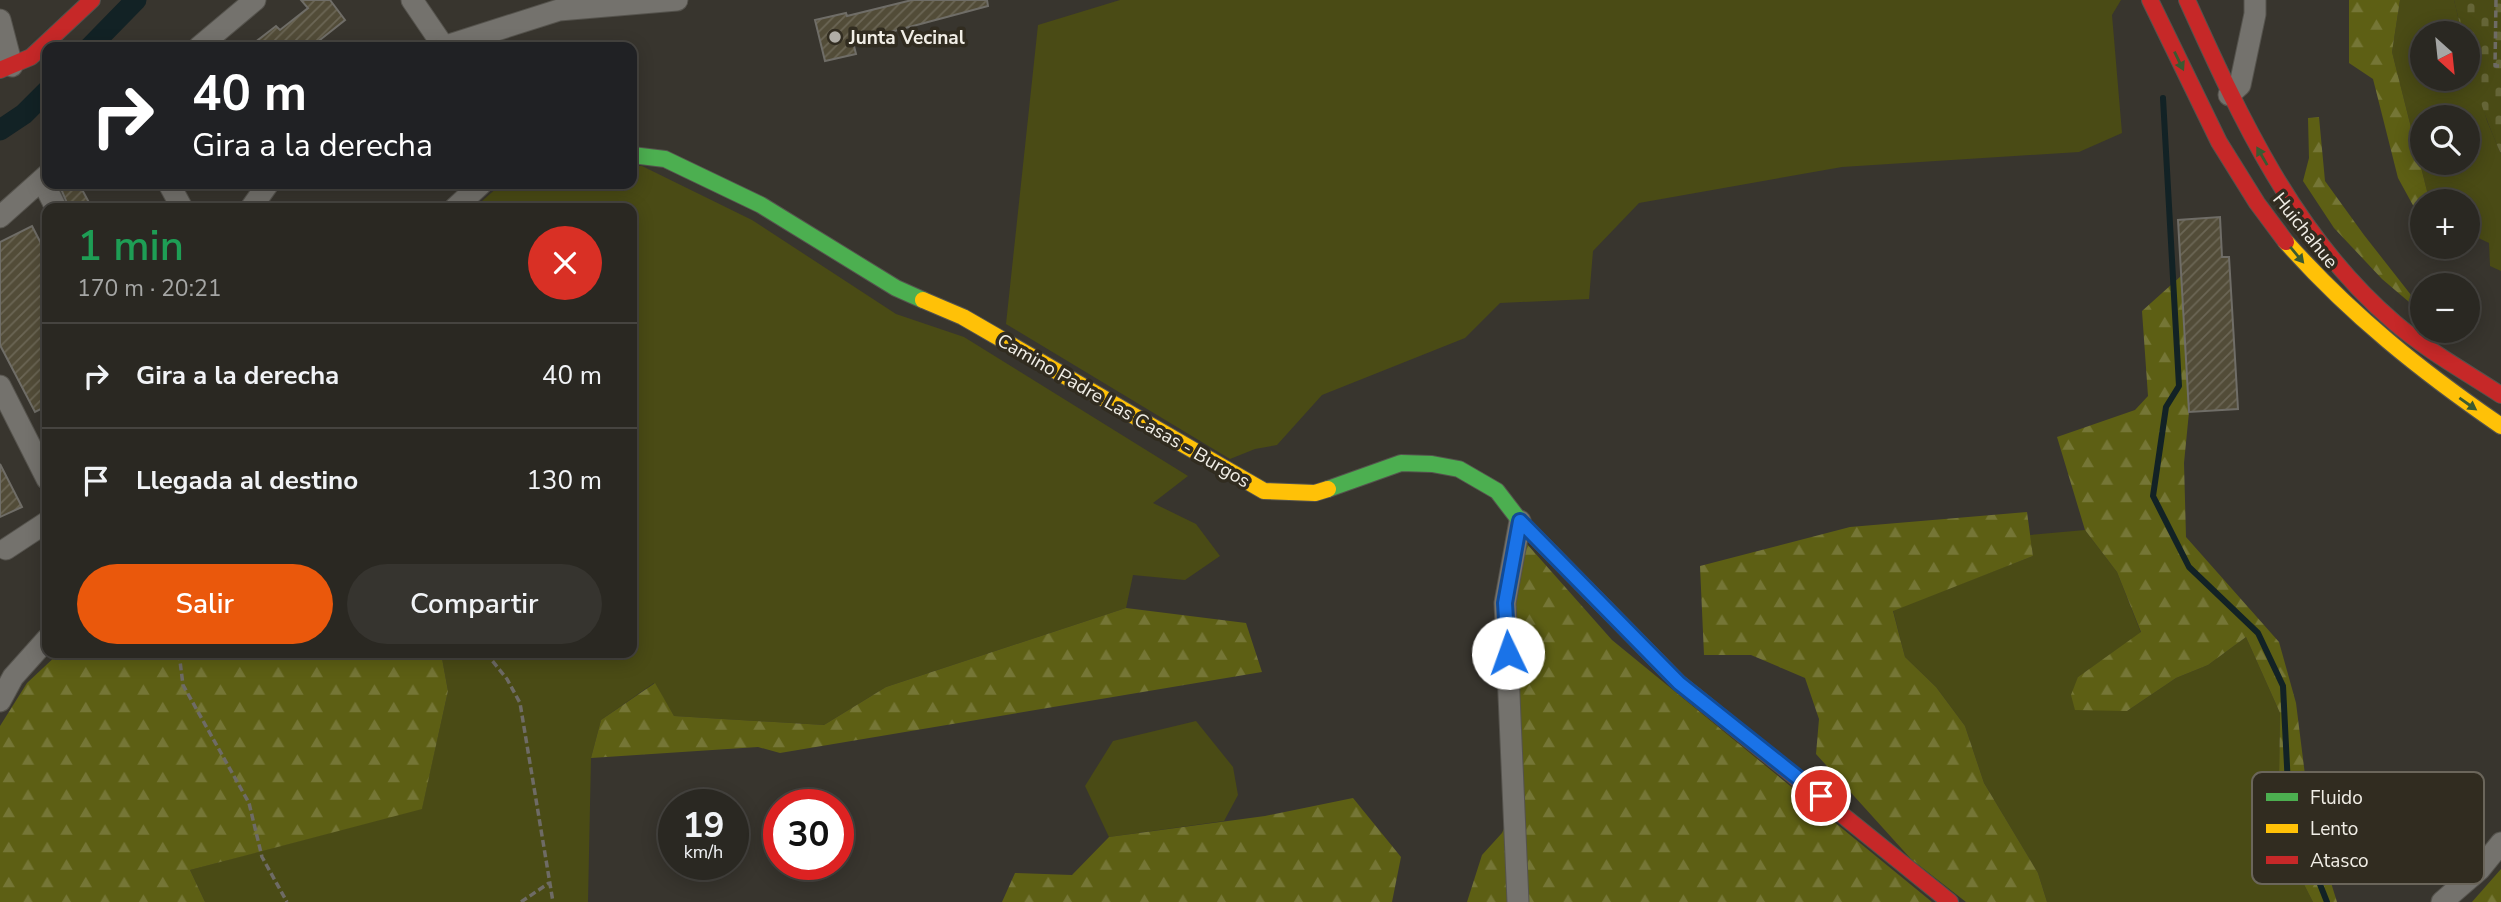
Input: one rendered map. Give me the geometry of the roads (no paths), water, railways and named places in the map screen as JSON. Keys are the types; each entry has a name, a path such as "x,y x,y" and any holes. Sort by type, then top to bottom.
{"street":[{"path":"47,42 92,0"},
{"path":"205,42 255,0"},
{"path":"412,0 441,42"},
{"path":"457,42 555,5 677,0"},
{"name":"Huichahue","path":"2150,0 2231,163 2296,254 2323,284 2381,339 2501,426"},
{"name":"Huichahue","path":"2187,0 2229,94 2281,188 2305,224 2363,292 2396,323 2501,395"},
{"path":"2229,94 2240,85 2255,14 2255,0"},
{"path":"0,20 6,68 31,57 42,47"},
{"name":"Camino Padre Las Casas - Burgos","path":"637,156 665,159 761,205 896,288 963,317 1264,491 1315,494 1401,463 1432,464 1459,469 1497,491 1520,521 1679,683 1950,902"},
{"path":"0,217 42,180"},
{"path":"460,203 476,189"},
{"path":"0,386 42,470"},
{"path":"1518,902 1505,603 1520,521"},
{"path":"6,549 42,525"},
{"path":"0,701 13,677 42,645"},
{"path":"2484,864 2501,843"},
{"path":"2442,902 2463,884"}],"waterway":[{"path":"95,42 136,0"},
{"path":"0,130 24,114 42,96"},
{"path":"2163,98 2179,386 2166,407 2153,496 2189,567 2258,633 2283,686 2287,772"},
{"path":"2320,884 2327,902"}],"place":[{"name":"Junta Vecinal","path":"835,37"}]}
